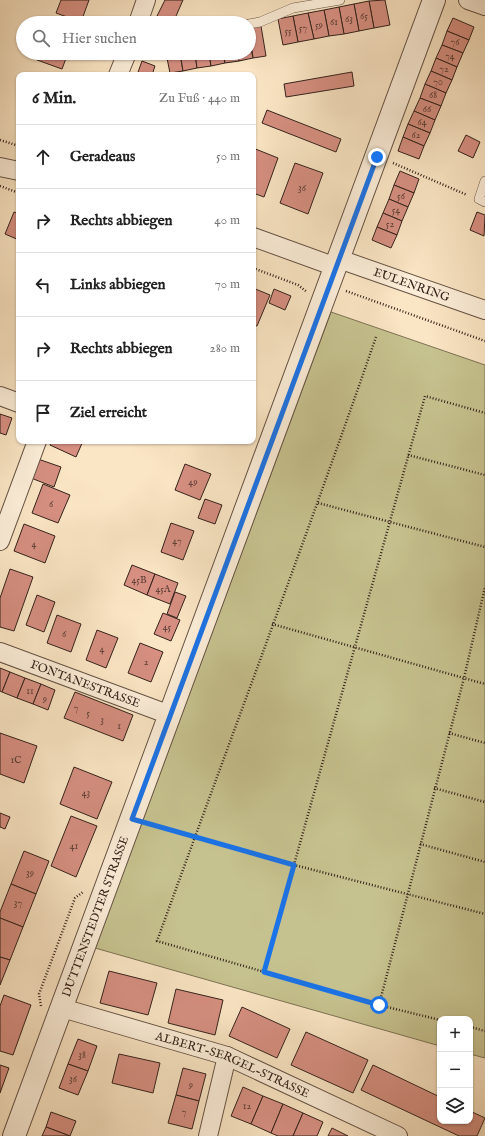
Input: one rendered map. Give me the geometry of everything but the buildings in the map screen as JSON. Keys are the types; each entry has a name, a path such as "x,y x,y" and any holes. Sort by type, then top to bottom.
{"street":[{"path":"140,16 146,0"},
{"name":"DUTTENSTEDTER STRASSE","path":"14,1136 434,0"},
{"path":"468,0 485,6"},
{"path":"119,72 124,60"},
{"path":"0,167 16,170"},
{"name":"EULENRING","path":"256,238 485,310"},
{"path":"0,396 16,402"},
{"path":"0,540 36,444"},
{"name":"FONTANESTRASSE","path":"0,652 170,716"},
{"name":"ALBERT-SERGEL-STRASSE","path":"62,1008 227,1056 398,1136"},
{"path":"208,1136 227,1056"}],"lane":[{"path":"256,23 293,8 340,0"},
{"path":"482,201 485,181"}],"path":[{"path":"0,140 16,145"},
{"path":"377,157 482,201"},
{"path":"0,186 16,192"},
{"path":"256,269 298,285 311,295"},
{"path":"346,291 485,341"},
{"path":"376,337 318,503 272,624 157,941 379,1005 437,1019"},
{"path":"264,972 425,396 485,413"},
{"path":"408,454 485,475"},
{"path":"318,503 485,546"},
{"path":"379,1005 434,788 464,678 485,587"},
{"path":"272,624 485,684"},
{"path":"449,733 485,743"},
{"path":"434,788 485,802"},
{"path":"132,819 294,865 408,893 485,914"},
{"path":"420,844 485,862"},
{"path":"473,1028 485,1031"}],"shaded area":[{"path":"331,312 485,365 485,1058 473,1055 473,1016 437,1016 437,1045 95,948"}],"route":[{"path":"377,157 132,819 294,865 264,972 379,1005"}]}
